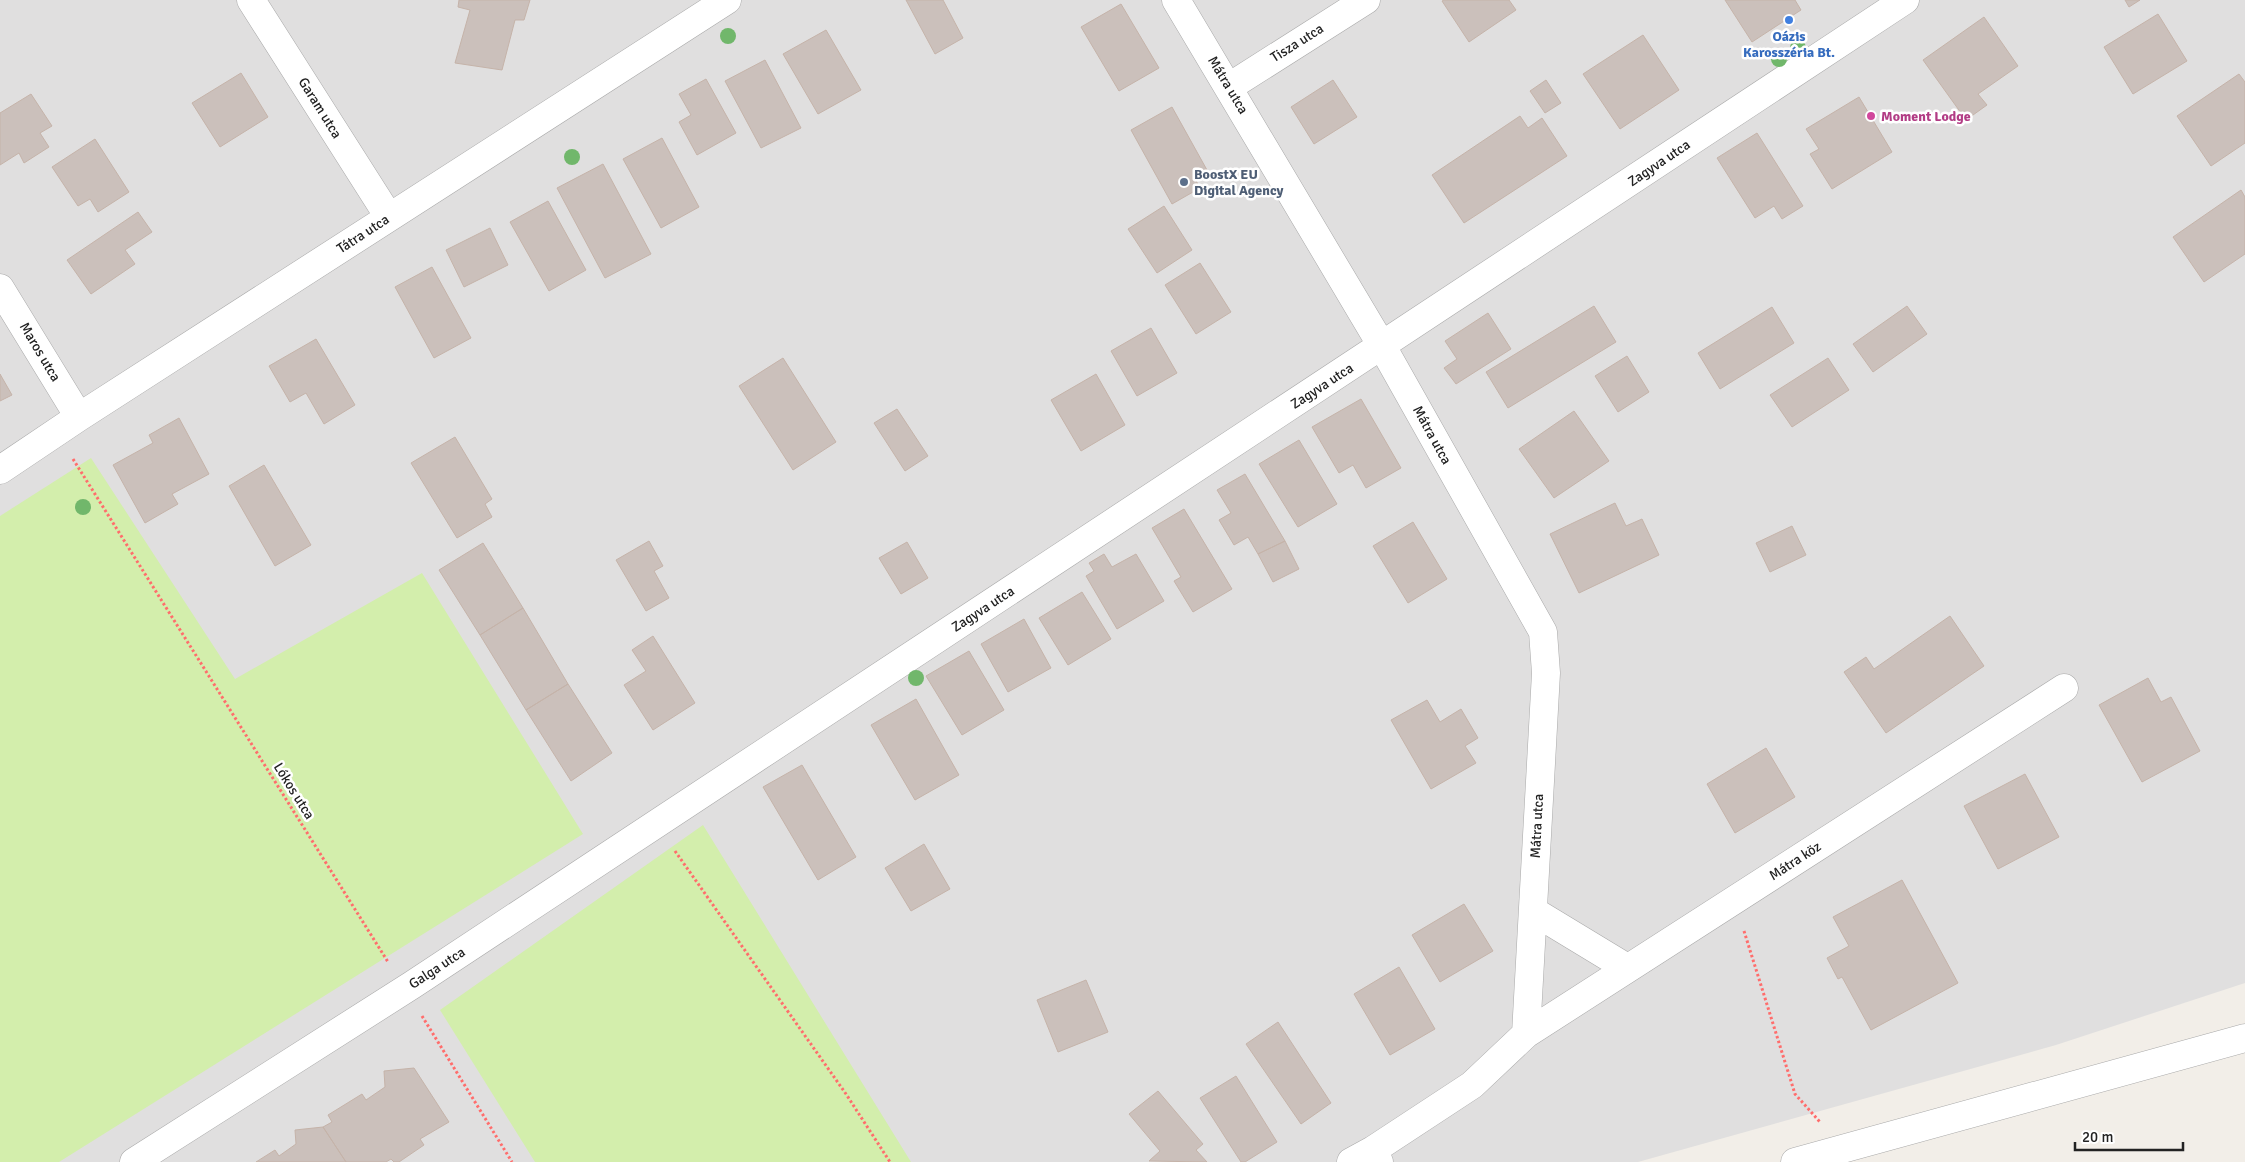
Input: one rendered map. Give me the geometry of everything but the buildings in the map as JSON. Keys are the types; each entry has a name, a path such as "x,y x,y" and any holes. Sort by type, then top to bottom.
{"street":[{"name":"Garam utca","path":"252,0 389,217"},
{"name":"Tátra utca","path":"0,470 79,417 727,0"},
{"name":"Mátra utca","path":"1176,0 1382,346 1543,632 1546,673 1526,1034"},
{"name":"Tisza utca","path":"1229,87 1366,0"},
{"name":"Zagyva utca","path":"737,770 1905,0"},
{"name":"Maros utca","path":"0,288 79,417"},
{"name":"Mátra köz","path":"1526,1034 2064,688"},
{"name":"Galga utca","path":"134,1162 405,989 737,770"},
{"path":"1532,911 1627,968"},
{"path":"1368,1158 1472,1085 1526,1034"},
{"path":"1795,1162 2245,1038"}],"path":[{"name":"Lókos utca","path":"56,433 512,1162"},
{"path":"656,824 846,1094 890,1162"},
{"path":"1734,899 1795,1094 1826,1129 1833,1151"}],"shaded area":[{"path":"0,0 2245,0 2245,983 2056,1045 1638,1162 0,1162"}],"green space":[{"path":"91,458 235,679 422,573 583,834 59,1162 0,1162 0,516"},
{"path":"703,825 911,1162 535,1162 440,1010"}],"place":[{"name":"Oázis Karosszéria Bt.","path":"1789,20"},
{"name":"Moment Lodge","path":"1871,116"},
{"name":"BoostX EU Digital Agency","path":"1184,182"}]}
